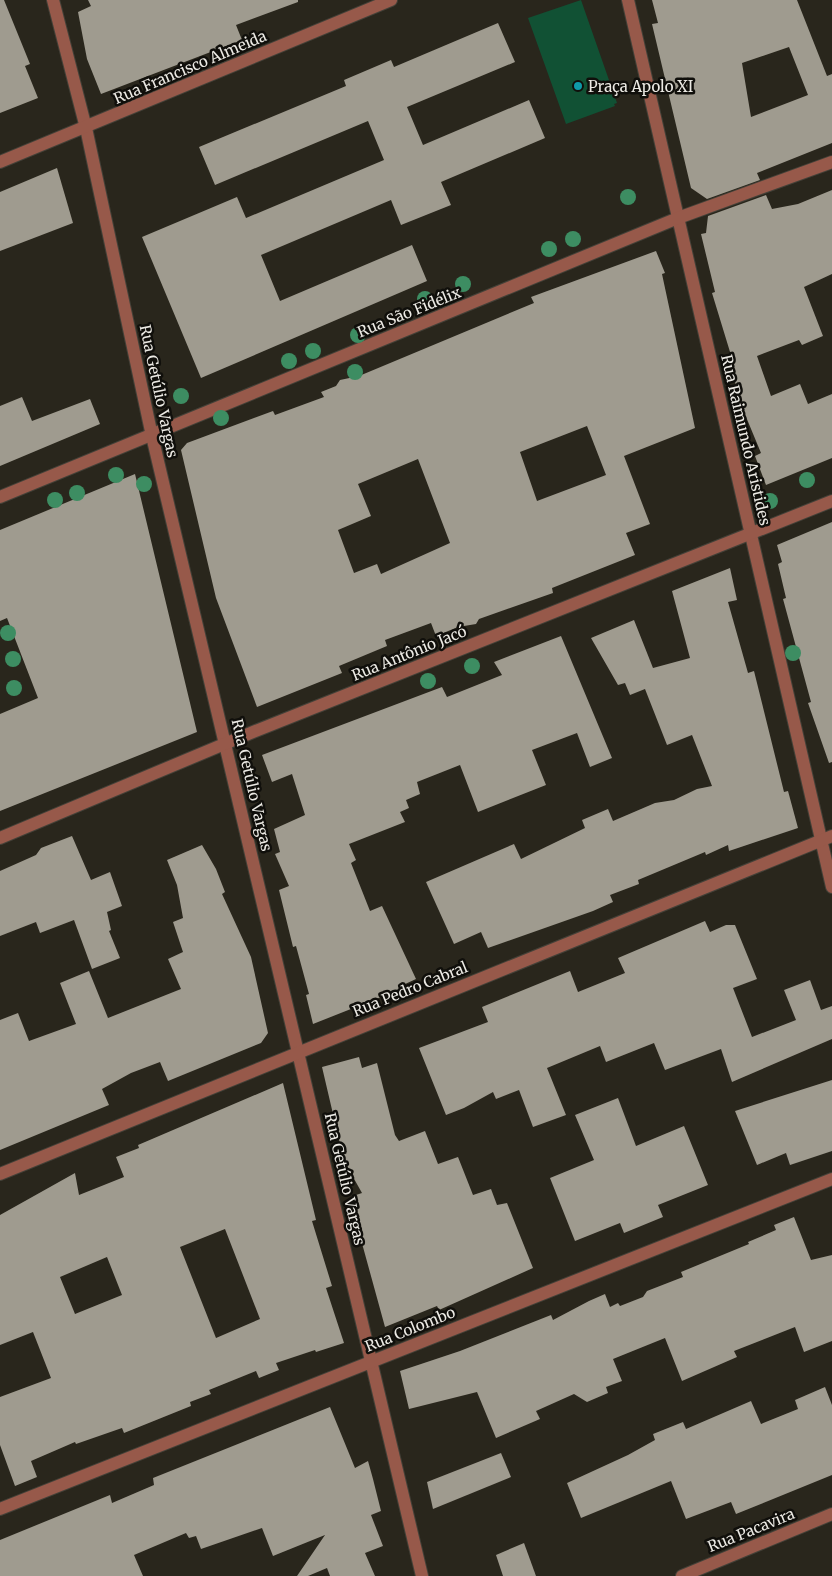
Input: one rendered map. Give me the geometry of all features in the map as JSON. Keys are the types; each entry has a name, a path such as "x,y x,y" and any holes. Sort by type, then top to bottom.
{"street":[{"name":"Rua Getúlio Vargas","path":"53,0 86,128 152,436 422,1576"},
{"name":"Rua Francisco Almeida","path":"0,162 86,128 391,0"},
{"name":"Rua Raimundo Aristides","path":"628,0 752,533 827,838 832,887"},
{"name":"Rua São Fidélix","path":"0,497 678,218 832,162"},
{"name":"Rua Antônio Jacó","path":"0,838 226,744 832,501"},
{"name":"Rua Pedro Cabral","path":"0,1174 827,838"},
{"name":"Rua Colombo","path":"0,1509 832,1179"},
{"name":"Rua Pacavira","path":"682,1576 832,1514"}],"green space":[{"path":"581,0 617,103 614,104 615,106 566,124 528,18"}],"building":[{"path":"0,0 4,0 30,64 25,66 38,98 0,113"},
{"path":"88,0 298,0 298,2 236,25 242,40 101,94 87,59 78,12 91,6"},
{"path":"652,0 797,0 827,76 832,74 832,143 757,173 760,180 707,199 691,188 652,24 658,23","holes":["789,47 808,95 751,117 742,63"]},
{"path":"498,23 515,62 407,107 423,145 529,100 545,138 441,182 451,205 401,225 391,200 261,255 280,301 412,245 427,281 201,378 142,237 237,197 246,218 384,160 368,121 215,185 199,147 346,86 344,80 391,60 394,67"},
{"path":"57,168 73,223 0,251 0,192"},
{"path":"832,190 832,274 804,287 823,336 802,345 799,340 757,356 771,396 800,384 808,404 832,394 832,458 766,485 755,456 761,453 744,412 733,375 734,365 712,293 715,292 701,234 706,233 708,216 766,195 772,209 798,204"},
{"path":"656,251 665,273 662,274 695,428 624,456 650,524 626,533 635,555 552,588 553,593 479,619 476,624 458,627 436,636 431,623 385,640 387,646 339,666 342,673 257,707 216,598 181,450 187,443 273,411 275,415 324,397 321,392 336,386 340,380 359,376 534,303 531,297","holes":["587,426 606,475 537,501 520,452","418,459 450,543 381,574 377,564 354,573 338,530 371,516 358,484"]},
{"path":"22,397 32,421 90,399 100,424 0,466 0,406"},
{"path":"135,474 197,732 0,811 0,714 38,698 7,618 0,621 0,530"},
{"path":"832,522 832,762 829,763 808,703 811,702 783,599 786,598 778,564 782,562 777,545"},
{"path":"730,568 737,600 728,602 748,673 754,671 784,792 788,791 798,828 729,851 728,845 706,855 705,852 638,880 639,884 610,895 613,902 593,911 488,948 481,932 454,944 426,882 514,844 521,859 585,828 582,820 608,809 613,821 655,803 674,800 697,789 712,786 692,735 667,745 645,689 630,695 625,683 618,685 591,638 634,620 653,668 690,658 672,591"},
{"path":"561,636 612,758 590,767 577,733 532,750 546,785 478,812 460,765 417,782 420,794 406,800 409,808 400,812 405,822 349,844 356,860 351,863 370,911 382,906 416,979 403,985 404,988 313,1024 306,995 309,994 296,946 293,947 279,890 289,886 275,854 280,852 274,829 305,815 292,774 272,782 262,755 442,687 447,697 502,675 494,662"},
{"path":"72,836 91,880 110,872 122,906 107,912 111,930 109,931 120,958 92,969 74,920 40,933 36,922 0,936 0,871 36,855 41,848"},
{"path":"202,845 216,869 225,892 222,894 251,957 268,1033 261,1043 168,1081 160,1062 131,1073 102,1089 109,1105 0,1150 0,1020 18,1013 29,1041 76,1024 60,983 89,971 108,1018 181,989 168,959 183,952 173,922 183,918 177,885 167,860"},
{"path":"705,921 710,932 726,925 735,925 757,979 733,988 752,1037 796,1020 784,990 810,980 821,1010 832,1006 832,1039 732,1082 721,1049 665,1070 654,1043 606,1062 600,1046 547,1068 566,1115 533,1127 519,1090 496,1099 493,1092 464,1108 446,1115 419,1048 488,1022 482,1007 570,971 578,992 625,973 618,958"},
{"path":"359,1057 362,1068 377,1063 395,1135 399,1141 425,1131 438,1164 458,1157 473,1195 491,1189 497,1205 507,1203 533,1268 439,1310 437,1306 385,1327 352,1207 356,1206 353,1196 362,1193 344,1161 322,1067"},
{"path":"832,1080 832,1151 790,1165 786,1153 757,1165 735,1111"},
{"path":"283,1083 316,1220 312,1221 332,1286 326,1288 344,1343 276,1363 279,1370 259,1378 256,1371 209,1390 211,1394 190,1402 191,1406 124,1433 122,1428 76,1444 75,1442 31,1461 37,1477 15,1486 0,1445 0,1397 51,1378 33,1332 0,1345 0,1215 75,1173 79,1195 124,1177 116,1157 139,1148 138,1145","holes":["225,1229 260,1319 216,1338 180,1247","107,1257 122,1295 75,1314 60,1277"]},
{"path":"618,1098 636,1146 684,1126 708,1185 658,1205 663,1217 624,1233 620,1223 575,1241 550,1178 594,1160 575,1115"},
{"path":"794,1217 811,1260 832,1255 832,1341 804,1352 795,1327 734,1351 737,1357 682,1381 665,1338 613,1359 622,1381 606,1387 608,1393 587,1402 574,1394 536,1411 540,1419 496,1438 477,1392 409,1409 400,1371 460,1351 551,1315 553,1320 605,1294 610,1307 618,1303 620,1306 643,1297 647,1291 683,1277 681,1272 749,1244 748,1242 776,1230 774,1225"},
{"path":"825,1387 832,1405 832,1475 736,1514 731,1502 686,1519 671,1481 581,1518 567,1483 628,1455 655,1440 653,1434 683,1422 686,1429 751,1401 761,1424 798,1409 795,1400"},
{"path":"330,1407 355,1468 368,1461 373,1479 381,1511 371,1515 383,1546 365,1553 375,1576 330,1576 327,1568 308,1576 297,1576 325,1535 273,1556 262,1528 201,1549 196,1536 189,1538 186,1533 134,1555 143,1576 0,1576 0,1540 110,1495 112,1503 154,1485 153,1478"},
{"path":"501,1453 511,1477 433,1509 427,1482"},
{"path":"524,1543 536,1576 503,1576 496,1555"}],"place":[{"name":"Praça Apolo XI","path":"578,86"}]}
